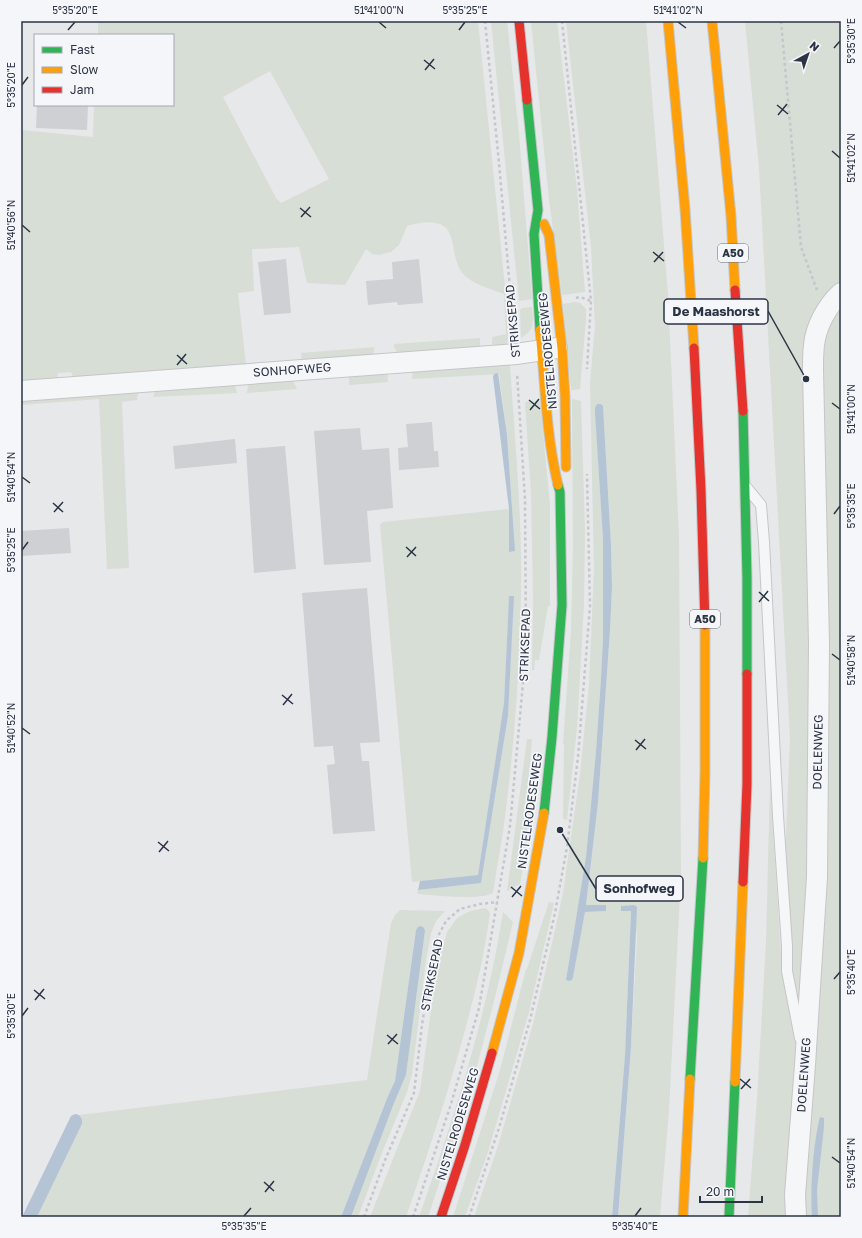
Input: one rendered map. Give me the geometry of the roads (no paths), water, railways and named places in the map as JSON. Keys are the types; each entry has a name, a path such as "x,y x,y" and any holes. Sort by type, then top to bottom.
{"main road":[{"name":"NISTELRODESEWEG","path":"441,1217 486,1076 519,953 542,827 552,737 562,606 560,492 554,467 542,350 534,234 538,210 519,21"},
{"name":"A50","path":"668,21 679,130 690,280 697,386 704,564 706,774 700,933 683,1217"},
{"name":"A50","path":"712,21 731,216 743,414 747,578 747,784 729,1217"},
{"name":"NISTELRODESEWEG","path":"538,210 549,235 562,348 565,396 566,465 560,492"}],"street":[{"name":"DOELENWEG","path":"796,1217 795,1195 817,877 819,644 813,370 814,344 821,321 841,293"},
{"name":"SONHOFWEG","path":"21,391 516,354 562,348"}],"lane":[{"path":"744,485 761,505 778,816 787,946 787,971 805,1065"}],"water":[{"path":"498,373 507,435 515,551 509,552 509,509 493,377 494,374"},
{"path":"597,404 601,404 603,406 612,587 598,803 586,905 606,905 606,911 585,912 573,977 572,980 569,981 566,980 586,857 596,751 603,638 603,539 595,413"},
{"path":"509,596 514,596 508,716 481,883 418,890 420,881 478,875 504,703"},
{"path":"634,905 637,907 631,1047 618,1217 612,1217 625,1055 631,911 621,911 621,906"},
{"path":"421,926 425,931 406,1075 351,1217 341,1217 395,1081 416,930"},
{"path":"75,1114 79,1115 82,1119 82,1124 37,1217 22,1217 71,1116"},
{"path":"820,1117 824,1118 824,1127 817,1190 818,1217 812,1217 811,1193 813,1167"}],"place":[{"name":"De Maashorst","path":"806,379"},
{"name":"Sonhofweg","path":"560,830"}]}
